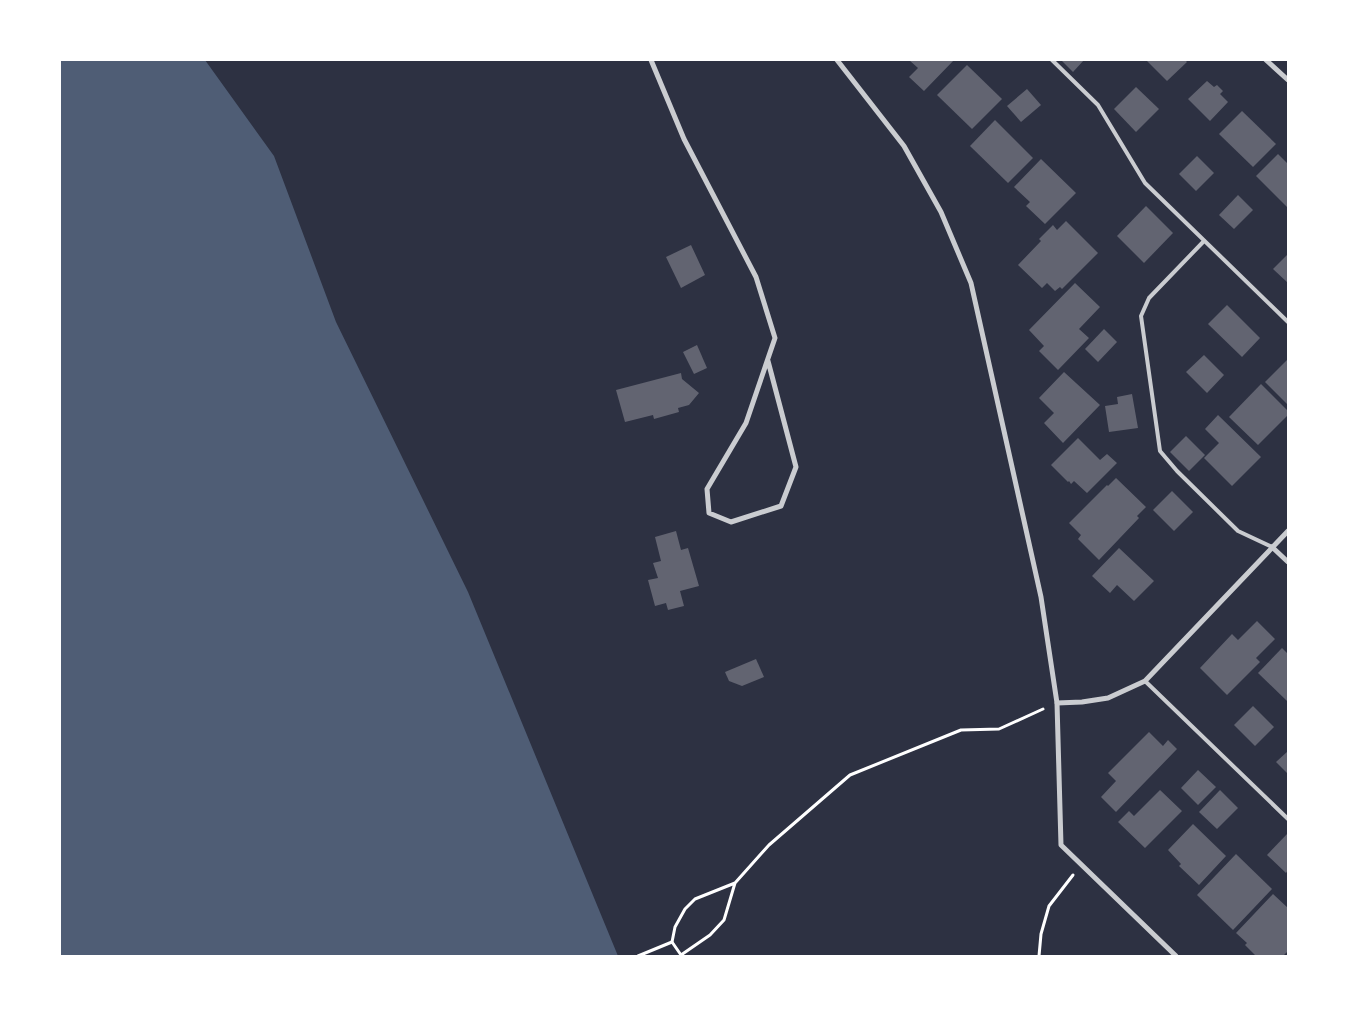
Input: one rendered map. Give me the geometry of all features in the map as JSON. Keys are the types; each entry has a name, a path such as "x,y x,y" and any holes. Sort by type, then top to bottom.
{"street":[{"path":"652,60 684,139 756,277 775,338 746,423 707,489 709,513 731,522 781,506 796,467 768,360"},
{"path":"837,60 904,146 941,212 971,283 1041,597 1057,702 1061,845 1176,956"},
{"path":"1266,60 1288,80"},
{"path":"1057,702 1082,702 1108,698 1145,681 1288,531"},
{"path":"1272,547 1288,562"}],"lane":[{"path":"1052,60 1098,105 1145,183 1288,322"},
{"path":"1204,241 1148,298 1142,316 1160,451 1238,531 1272,547"},
{"path":"1145,681 1288,819"}],"path":[{"path":"735,882 724,920 710,935 681,955 672,942 675,927 685,909 695,899 735,882 769,845 850,775 961,730 999,729 1057,702"},
{"path":"1039,956 1040,934 1049,906 1081,865"},
{"path":"638,956 672,942"}],"water":[{"path":"60,60 205,60 274,156 336,322 468,592 618,956 60,956"}],"building":[{"path":"909,60 954,60 924,91 909,77 918,68"},
{"path":"1061,60 1084,60 1073,72"},
{"path":"1146,60 1185,60 1187,62 1167,81"},
{"path":"967,65 1002,99 972,129 937,95"},
{"path":"1207,81 1214,87 1217,85 1223,91 1220,94 1228,102 1210,121 1188,99"},
{"path":"1136,87 1159,109 1136,132 1114,109"},
{"path":"1027,89 1041,105 1021,122 1007,106"},
{"path":"1242,111 1276,144 1253,167 1219,134"},
{"path":"995,120 1033,158 1008,183 970,146"},
{"path":"1278,154 1288,164 1288,208 1256,176"},
{"path":"1197,156 1214,173 1196,191 1179,174"},
{"path":"1041,159 1076,193 1045,224 1026,206 1030,202 1014,187"},
{"path":"1238,195 1253,210 1234,229 1219,215"},
{"path":"1146,206 1173,233 1144,263 1117,236"},
{"path":"1066,221 1098,253 1062,289 1060,287 1055,291 1047,283 1042,288 1018,265 1041,241 1039,239 1053,225 1057,230"},
{"path":"691,245 705,275 681,288 666,257"},
{"path":"1288,254 1288,283 1273,269"},
{"path":"1075,283 1100,307 1079,329 1089,338 1058,370 1039,351 1044,346 1029,330"},
{"path":"1227,305 1260,338 1242,357 1208,324"},
{"path":"1104,329 1117,342 1098,362 1085,349"},
{"path":"697,345 707,368 694,374 683,352"},
{"path":"1204,355 1224,375 1207,393 1186,372"},
{"path":"1288,359 1288,405 1265,382"},
{"path":"1064,372 1100,405 1063,443 1044,423 1054,413 1039,398"},
{"path":"681,373 682,379 699,393 689,405 678,408 679,412 654,419 653,415 625,422 616,390"},
{"path":"1261,384 1288,411 1288,415 1258,445 1229,417"},
{"path":"1132,394 1138,428 1109,432 1105,406 1118,404 1117,397"},
{"path":"1218,415 1261,457 1232,486 1204,458 1219,443 1205,429"},
{"path":"1186,436 1205,455 1189,471 1170,452"},
{"path":"1078,438 1100,460 1107,454 1117,463 1087,493 1074,481 1071,484 1068,482 1051,465"},
{"path":"1116,478 1146,507 1137,516 1139,518 1099,560 1078,539 1081,535 1069,523"},
{"path":"1172,491 1193,512 1174,531 1153,510"},
{"path":"676,531 681,550 688,548 699,586 680,591 684,606 668,610 666,603 655,606 648,580 658,578 653,563 661,561 655,537"},
{"path":"1119,548 1154,581 1134,601 1117,585 1110,593 1092,576"},
{"path":"1257,621 1275,639 1256,658 1260,662 1227,695 1200,668 1232,634 1238,640"},
{"path":"1282,648 1288,654 1288,702 1258,673"},
{"path":"756,659 764,677 742,686 729,681 725,672"},
{"path":"1253,706 1274,727 1255,746 1234,725"},
{"path":"1149,732 1163,746 1168,740 1177,749 1116,812 1101,797 1116,781 1108,773"},
{"path":"1288,751 1288,774 1276,762"},
{"path":"1198,770 1216,787 1198,805 1181,788"},
{"path":"1160,790 1182,811 1145,848 1118,822 1129,811 1134,816"},
{"path":"1220,790 1238,808 1217,829 1199,812"},
{"path":"1193,824 1226,856 1199,885 1179,866 1181,864 1168,850"},
{"path":"1288,833 1288,870 1286,873 1267,855"},
{"path":"1236,854 1272,889 1233,930 1197,895"},
{"path":"1273,894 1288,908 1288,951 1283,956 1256,956 1245,945 1247,943 1236,933"}]}
